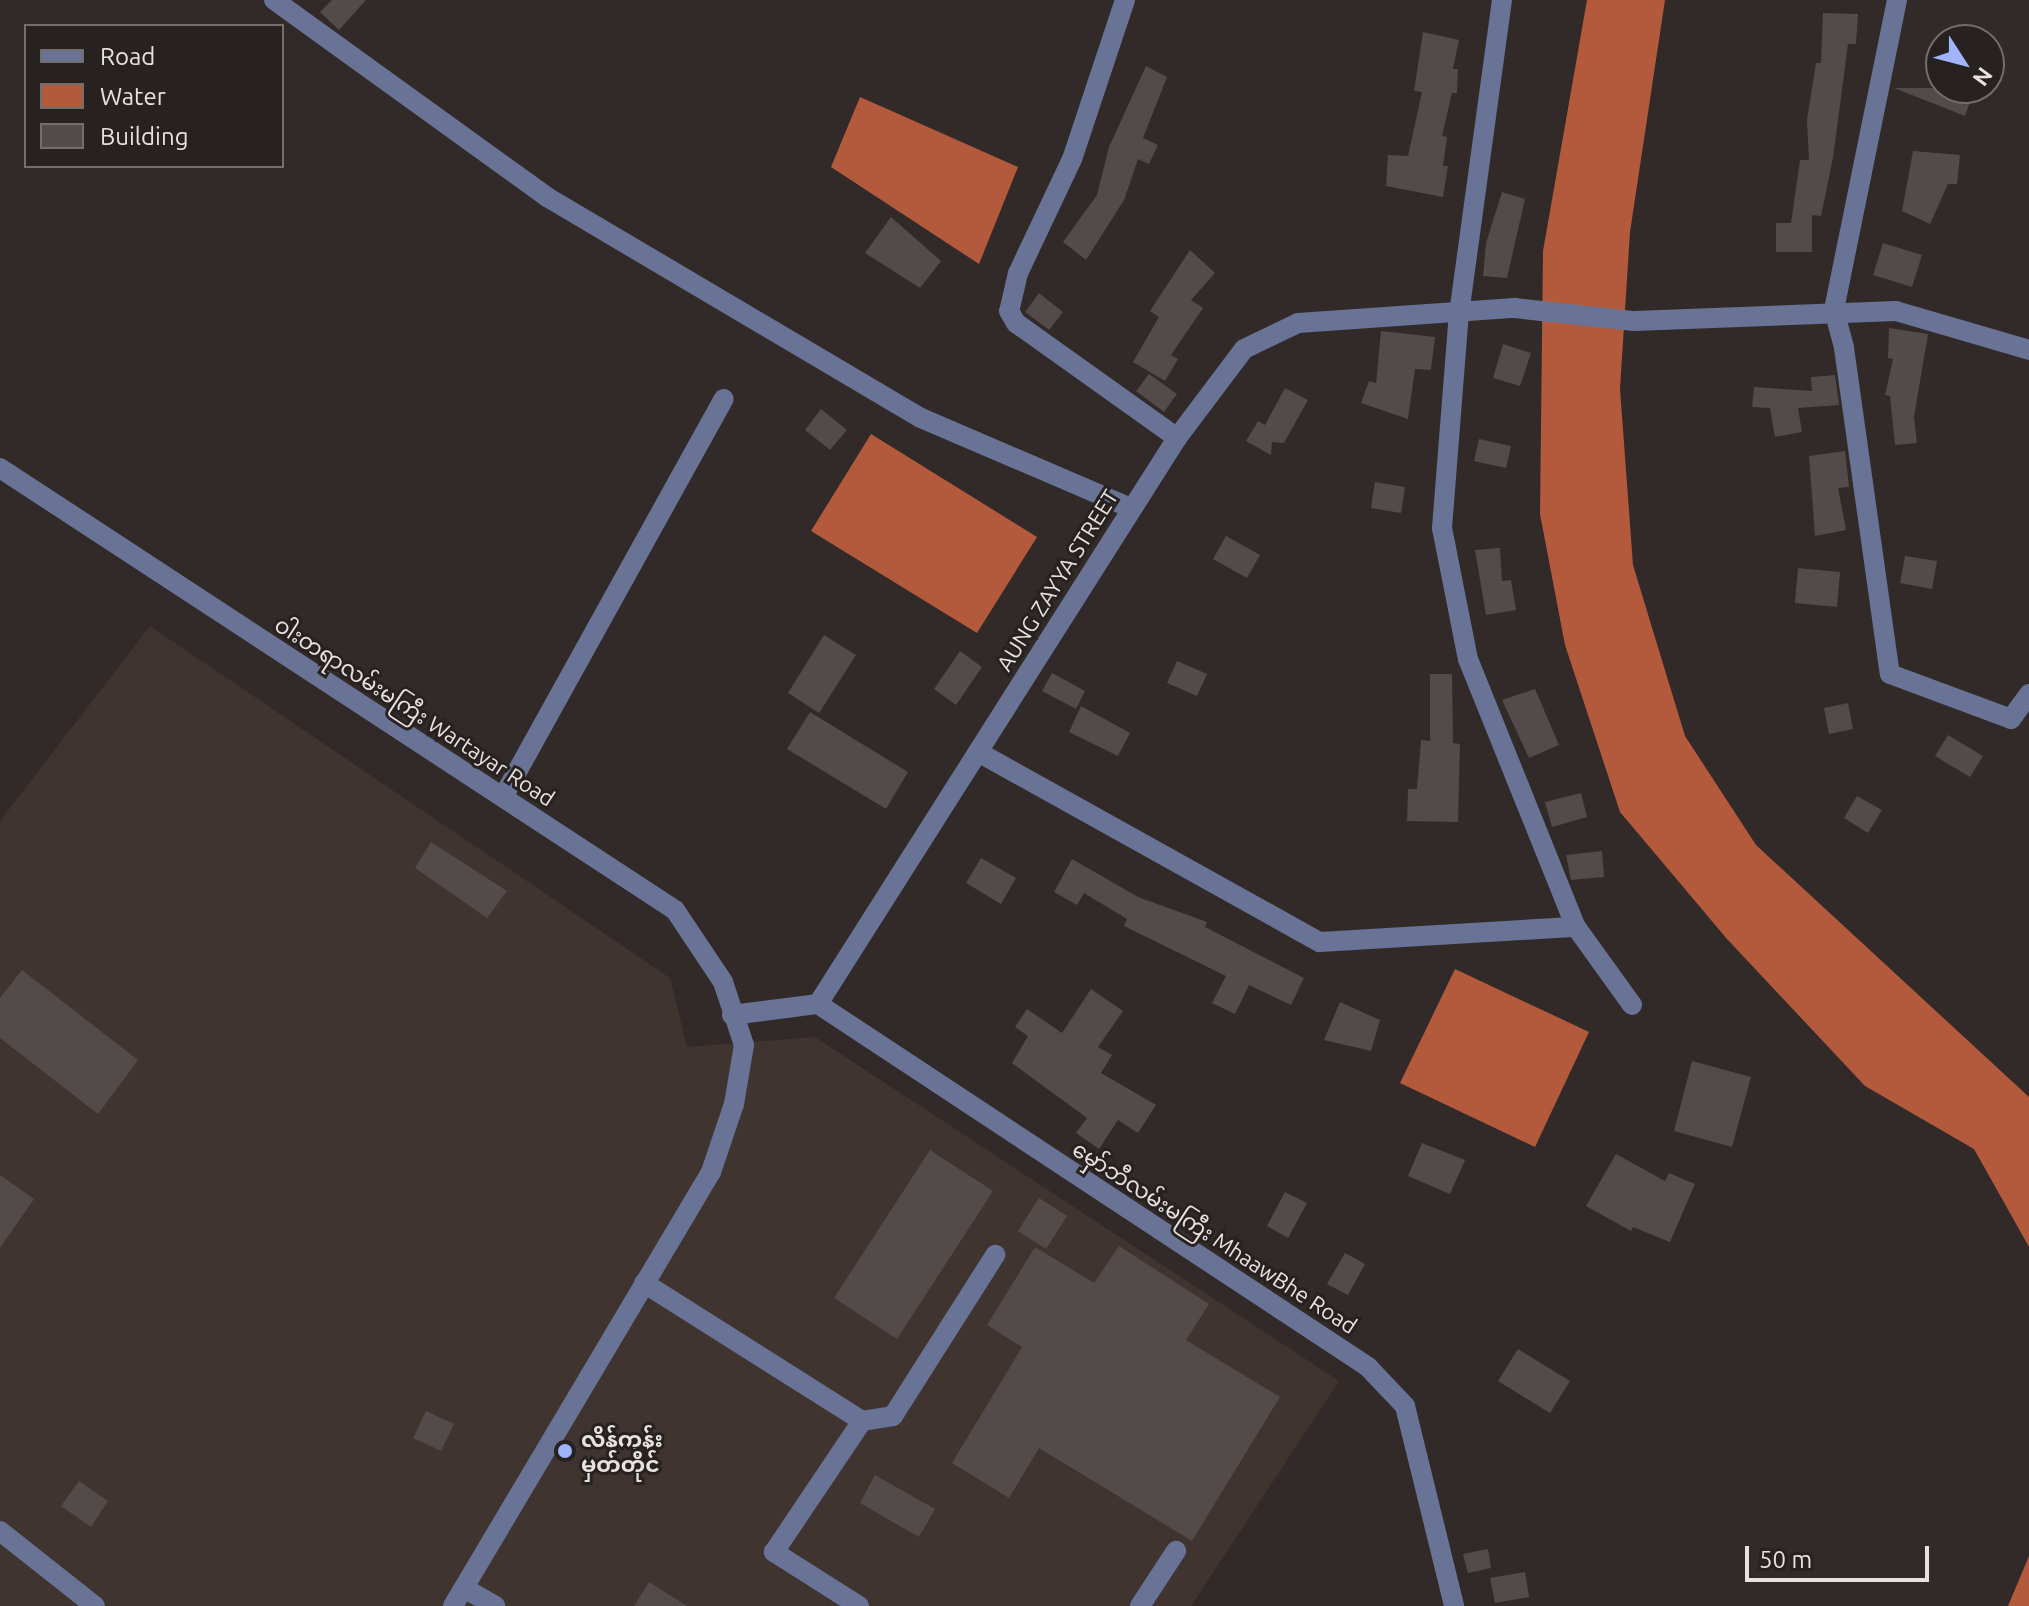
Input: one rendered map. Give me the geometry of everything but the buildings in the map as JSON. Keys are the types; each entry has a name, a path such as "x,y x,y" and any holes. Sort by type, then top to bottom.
{"street":[{"path":"275,0 573,213 921,418 1131,508"},
{"path":"1125,0 1072,159 1018,273 1009,311 1016,323 1177,438"},
{"path":"1502,0 1459,312 1442,528 1468,659 1576,927 1632,1005"},
{"path":"1897,0 1834,310 1844,348 1890,674 2011,719 2029,694"},
{"name":"AUNG ZAYYA STREET","path":"818,1004 1131,508 1177,438 1244,349 1298,323 1514,308 1634,321 1834,310 1896,311 2029,350"},
{"path":"503,797 724,399"},
{"name":"ဝါးတရာလမ်းမကြီး Wartayar Road","path":"0,468 675,910 723,982 744,1045 734,1104 711,1172 644,1283"},
{"path":"978,752 1320,942 1576,927"},
{"path":"732,1015 818,1004"},
{"name":"မှော်ဘီလမ်းမကြီး MhaawBhe Road","path":"818,1004 1368,1367 1405,1406 1454,1606"},
{"path":"453,1606 644,1283 862,1421 893,1416 995,1255"},
{"path":"859,1606 774,1552 862,1421"},
{"path":"0,1531 95,1606"},
{"path":"1140,1606 1176,1551"},
{"path":"464,1588 495,1606"}],"shaded area":[{"path":"150,626 670,978 687,1047 815,1037 1339,1381 1191,1606 0,1606 0,821"}],"water":[{"path":"1587,0 1665,0 1630,232 1620,389 1633,565 1685,736 1756,845 2029,1097 2029,1247 1974,1149 1865,1086 1727,939 1620,812 1565,645 1540,514 1543,251"},
{"path":"860,97 1018,167 979,264 831,167"},
{"path":"871,434 1037,537 977,633 811,531"},
{"path":"1455,969 1589,1032 1535,1147 1400,1083"},
{"path":"2029,1556 2029,1606 2008,1606"}],"place":[{"name":"လိန်ကုန်း မှတ်တိုင်","path":"565,1451"}]}
